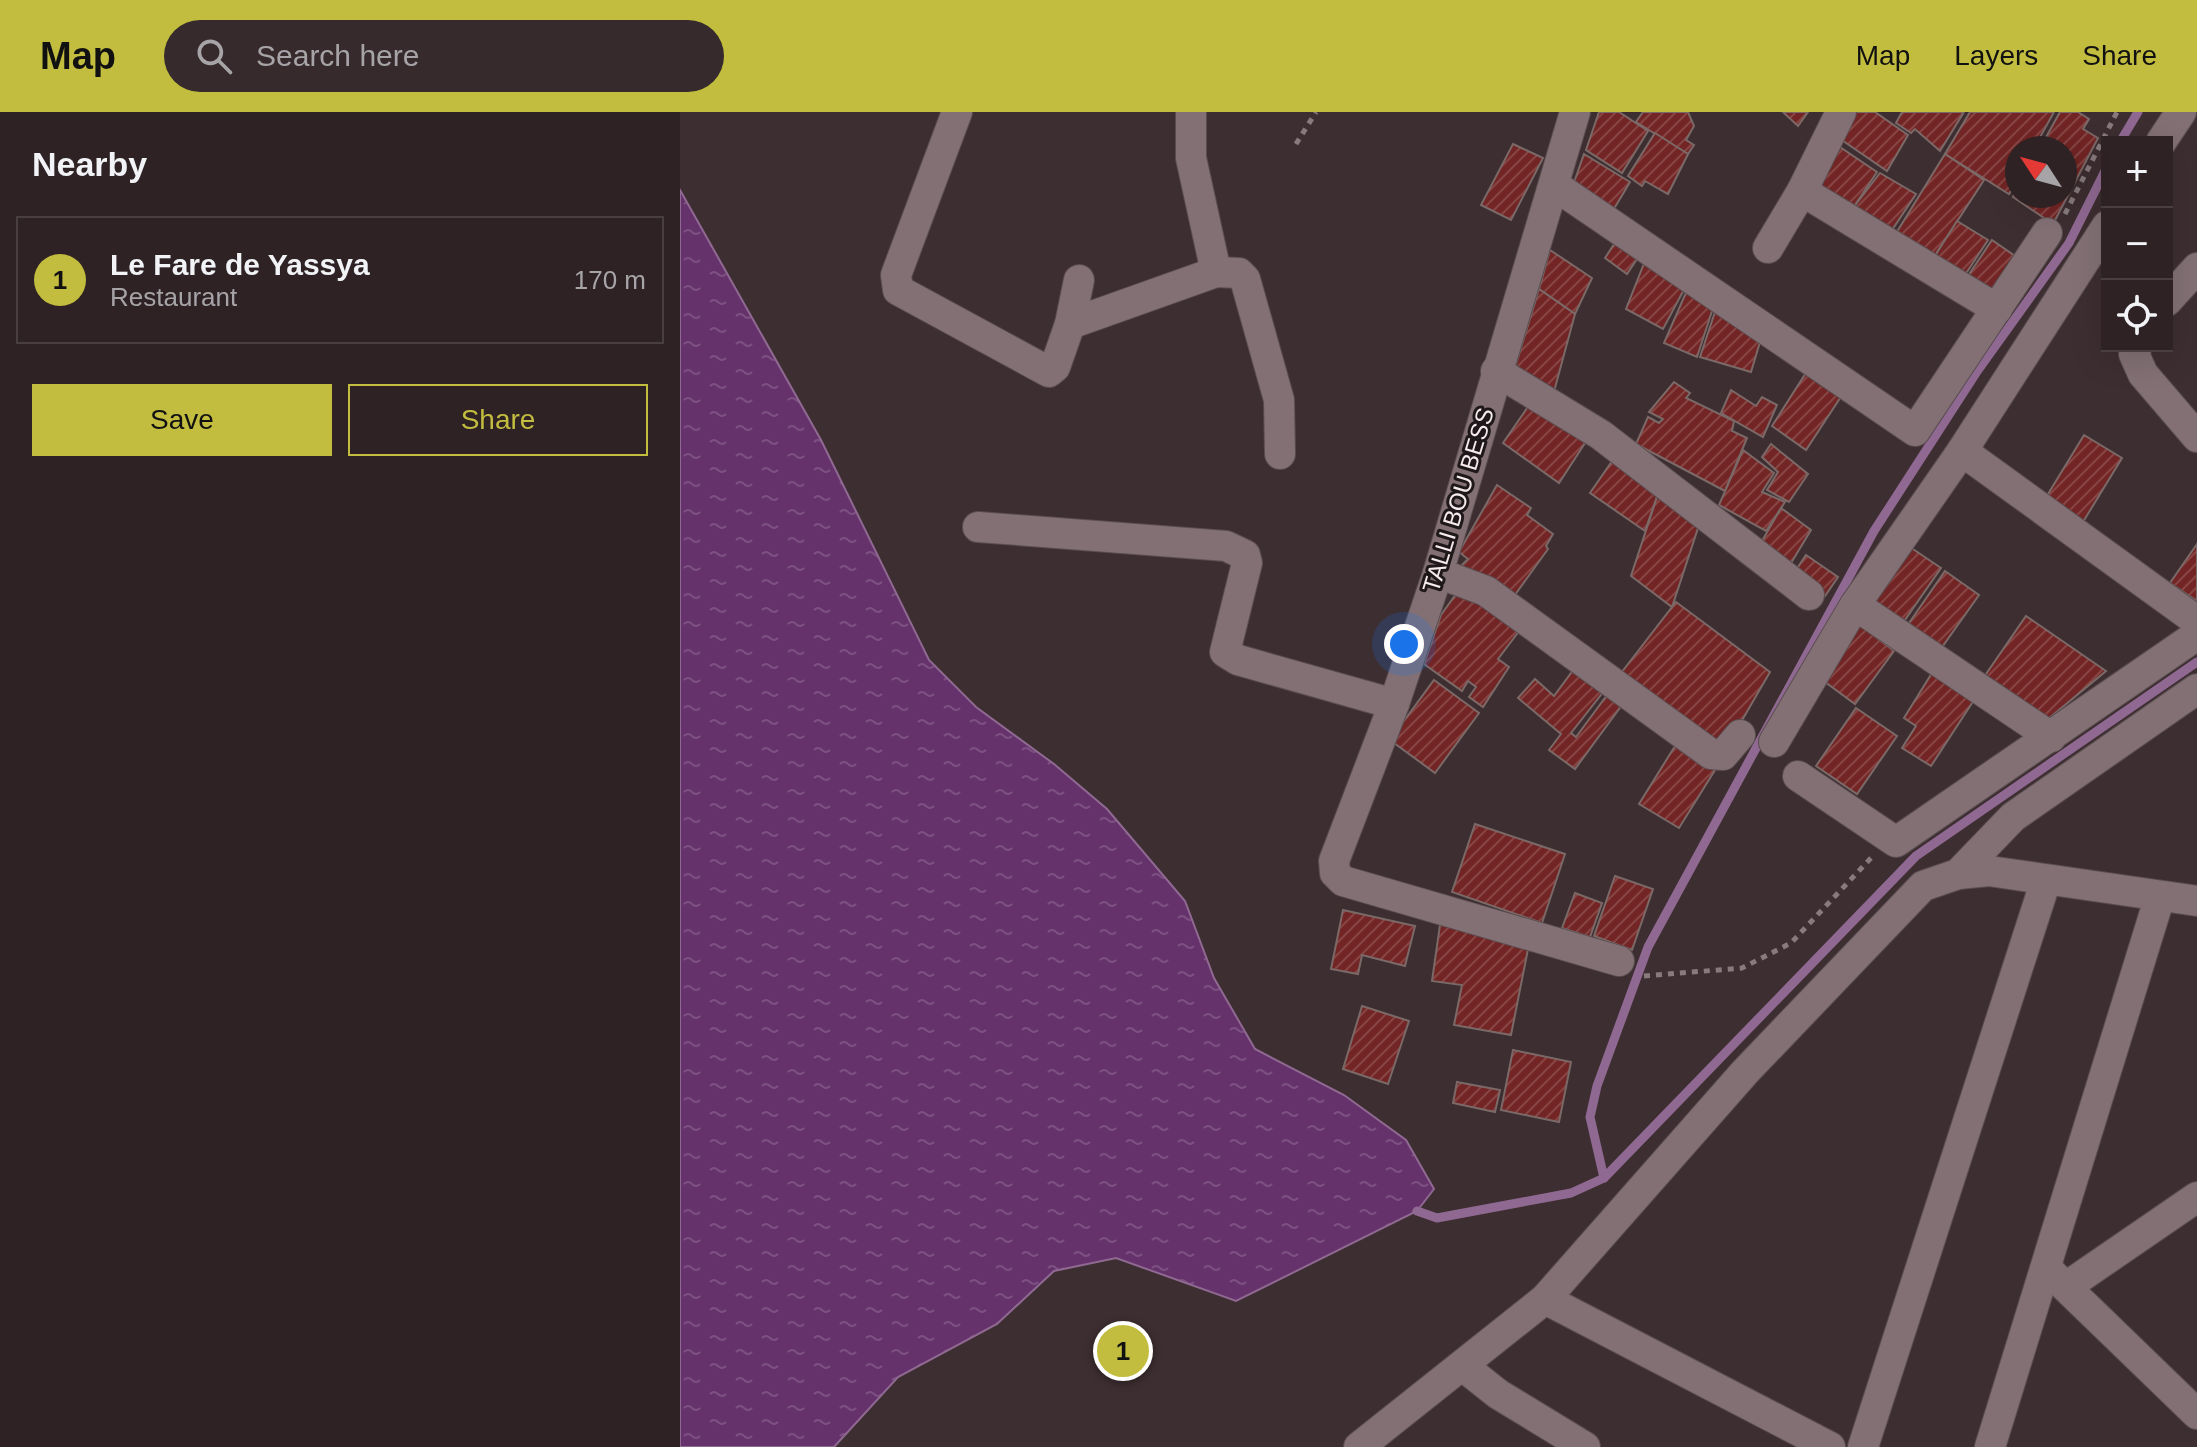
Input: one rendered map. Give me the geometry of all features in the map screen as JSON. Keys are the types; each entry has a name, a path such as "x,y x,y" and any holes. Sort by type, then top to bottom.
{"street":[{"path":"957,112 896,275 898,290 1049,372 1055,367 1070,324 1079,280"},
{"path":"1191,112 1191,158 1216,272"},
{"name":"TALLI BOU BESS","path":"1575,112 1438,573 1394,704 1334,861 1335,873 1343,881 1619,961"},
{"path":"1768,248 1802,191 1841,112"},
{"path":"2165,136 2181,112"},
{"path":"1554,185 1915,431 2047,233"},
{"path":"1802,191 1997,309"},
{"path":"1774,742 1855,605 1962,451 2101,235"},
{"path":"2173,294 2197,268"},
{"path":"1070,324 1216,272 1233,271 1245,279 1279,400 1280,454"},
{"path":"2135,352 2143,374 2194,427"},
{"path":"1496,371 1601,435 1809,595"},
{"path":"1962,451 2197,621"},
{"path":"978,527 1211,545 1238,551 1245,555 1247,563 1225,652 1238,660 1394,704"},
{"path":"1438,573 1486,591 1711,754 1723,755 1740,735"},
{"path":"1855,605 2051,737"},
{"path":"1798,776 1896,842 2197,635"},
{"path":"1958,874 2013,817 2197,689"},
{"path":"1359,1447 1464,1367 1545,1299 1745,1072 1923,886 1958,874 1989,871 2197,901"},
{"path":"1863,1447 2046,880"},
{"path":"1990,1447 2056,1278 2160,896"},
{"path":"2056,1278 2197,1197"},
{"path":"2056,1278 2197,1414"},
{"path":"1545,1299 1830,1447"},
{"path":"1464,1367 1498,1394 1585,1447"}],"path":[{"path":"1296,144 1316,112"},
{"path":"2047,233 2058,228 2117,112"},
{"path":"1647,978 1742,968 1791,943 1880,850"}],"water":[{"path":"680,190 821,440 929,660 976,707 1054,764 1107,809 1185,901 1214,978 1255,1049 1344,1095 1406,1140 1434,1189 1417,1211 1236,1301 1116,1258 1054,1271 997,1324 898,1377 834,1447 680,1447"}],"building":[{"path":"1599,112 1619,112 1648,131 1622,173 1586,150"},
{"path":"1643,112 1688,112 1694,126 1686,140 1694,145 1688,154 1636,122"},
{"path":"1783,112 1808,112 1798,126"},
{"path":"1845,112 1875,112 1908,135 1887,171 1833,134"},
{"path":"1902,112 1964,112 1940,151 1915,129 1911,133 1896,123"},
{"path":"1970,112 2054,112 2041,136 2005,136 2005,192 1945,154"},
{"path":"2060,112 2078,112 2089,119 2083,129 2098,138 2077,178 2077,136 2047,136"},
{"path":"1655,133 1688,154 1668,194 1645,181 1642,186 1628,176"},
{"path":"1834,143 1877,172 1851,211 1812,184"},
{"path":"1513,144 1543,158 1511,220 1481,205"},
{"path":"1584,154 1630,182 1609,217 1571,191"},
{"path":"1945,154 1984,180 1932,260 1895,235"},
{"path":"1880,173 1916,194 1890,233 1853,208"},
{"path":"2029,208 2061,208 2053,224"},
{"path":"1957,221 1988,240 1963,278 1933,259"},
{"path":"1622,232 1645,247 1627,274 1605,258"},
{"path":"1992,240 2018,258 1993,296 1966,279"},
{"path":"1550,250 1592,278 1575,314 1539,289"},
{"path":"1647,256 1688,282 1663,329 1626,309"},
{"path":"1688,288 1714,305 1697,357 1664,343"},
{"path":"1539,289 1575,314 1552,399 1513,374"},
{"path":"1718,303 1763,332 1751,372 1700,357"},
{"path":"1811,365 1846,389 1806,450 1772,426"},
{"path":"1674,382 1690,393 1686,398 1734,421 1732,431 1747,438 1725,491 1636,444 1648,417 1659,423 1663,419 1649,412"},
{"path":"1731,390 1756,406 1762,397 1777,405 1763,437 1721,413"},
{"path":"1532,401 1587,440 1559,483 1503,443"},
{"path":"2084,435 2122,458 2083,522 2045,499"},
{"path":"1771,444 1808,474 1789,502 1767,490 1778,472 1762,457"},
{"path":"1743,450 1774,473 1762,492 1785,502 1766,531 1719,505"},
{"path":"1617,454 1659,491 1645,531 1590,493"},
{"path":"1497,485 1531,508 1527,515 1553,534 1546,546 1548,549 1507,606 1459,568 1468,559 1459,552"},
{"path":"1659,491 1700,522 1672,607 1631,576"},
{"path":"1781,508 1811,530 1788,568 1758,548"},
{"path":"1904,543 1941,568 1900,627 1863,602"},
{"path":"2197,544 2197,601 2170,583"},
{"path":"1806,555 1838,577 1825,596 1794,573"},
{"path":"1945,571 1979,595 1940,650 1907,626"},
{"path":"1464,583 1523,626 1498,659 1509,667 1483,707 1469,697 1476,687 1468,681 1462,691 1424,664 1441,615"},
{"path":"1676,602 1770,672 1723,753 1618,677"},
{"path":"2026,616 2106,671 2048,719 1984,677"},
{"path":"1856,622 1894,651 1855,704 1817,676"},
{"path":"1574,669 1604,691 1571,733 1576,737 1607,695 1622,705 1575,769 1549,750 1561,734 1518,698 1535,679 1554,696"},
{"path":"1932,673 1974,700 1931,766 1902,748 1916,726 1904,718"},
{"path":"1434,680 1479,713 1435,773 1390,740"},
{"path":"1856,708 1897,736 1857,794 1816,766"},
{"path":"1675,746 1715,770 1679,828 1639,804"},
{"path":"1475,824 1565,854 1542,923 1452,892"},
{"path":"1615,876 1653,889 1632,950 1594,936"},
{"path":"1575,893 1602,903 1590,937 1562,928"},
{"path":"1343,910 1415,926 1405,966 1362,955 1358,974 1331,969"},
{"path":"1440,925 1530,939 1511,1035 1454,1025 1462,985 1432,981"},
{"path":"1362,1006 1409,1021 1388,1084 1343,1069"},
{"path":"1513,1050 1571,1062 1559,1122 1501,1110"},
{"path":"1457,1082 1500,1090 1495,1112 1453,1103"}],"waterway":[{"path":"2124,136 2138,112"},
{"path":"1604,1178 1590,1117 1597,1086 1648,947 1874,531 1976,373 2069,243 2101,179"},
{"path":"1417,1211 1437,1218 1571,1193 1604,1178 1916,856 2197,662"}],"place":[{"name":"Le Fare de Yassya","path":"1123,1351"}]}
